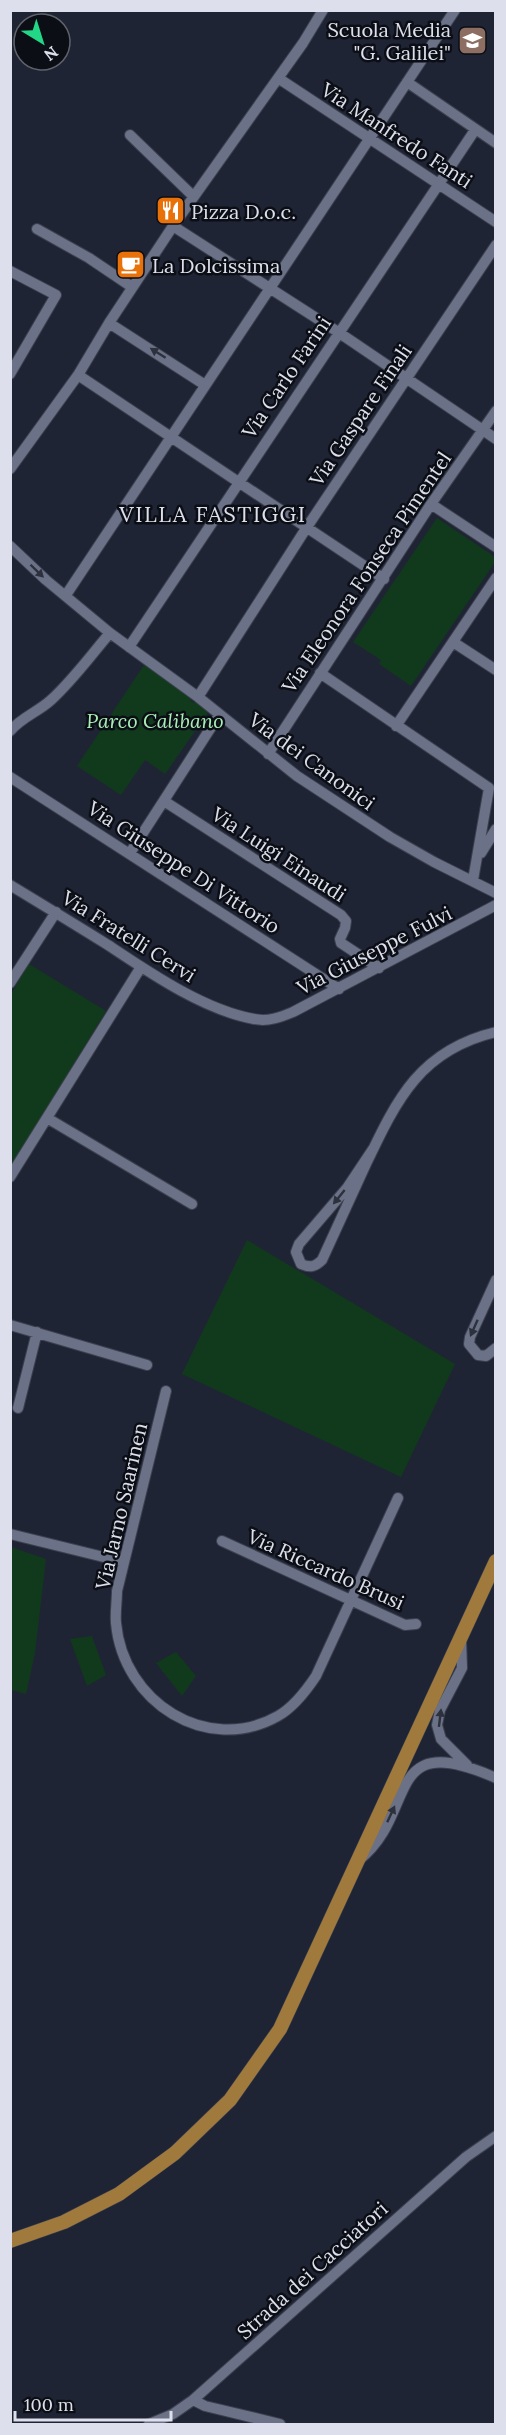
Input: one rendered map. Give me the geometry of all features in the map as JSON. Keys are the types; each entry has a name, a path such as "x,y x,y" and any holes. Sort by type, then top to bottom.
{"main road":[{"path":"10,2241 64,2222 119,2194 175,2152 230,2100 280,2029 495,1561"}],"street":[{"path":"10,469 78,375 172,226 278,78 322,10"},
{"path":"66,596 455,10"},
{"name":"Via Manfredo Fanti","path":"278,78 495,222"},
{"path":"407,82 495,143"},
{"name":"Via Carlo Farini","path":"129,647 475,130"},
{"path":"130,135 193,196"},
{"path":"172,226 338,332 495,439"},
{"path":"37,229 89,258 132,287"},
{"name":"Via Gaspare Finali","path":"198,697 307,527 495,245"},
{"path":"10,271 56,295 10,374"},
{"path":"109,323 206,385"},
{"path":"78,375 384,579"},
{"name":"Via Eleonora Fonseca Pimentel","path":"268,754 431,504 495,411"},
{"path":"431,504 495,547"},
{"name":"Via dei Canonici","path":"10,546 110,633 198,697 268,754 347,810 390,837 495,893"},
{"path":"396,726 495,578"},
{"path":"10,731 20,720 36,712 53,698 110,633"},
{"path":"453,642 495,670"},
{"path":"320,673 489,788 473,880"},
{"path":"130,853 219,715"},
{"name":"Via Giuseppe Di Vittorio","path":"10,777 339,989"},
{"name":"Via Luigi Einaudi","path":"164,801 341,915 346,921 340,939 341,943 379,968"},
{"path":"477,859 495,829"},
{"name":"Via Fratelli Cervi","path":"10,885 141,967 199,999 254,1019 267,1020"},
{"name":"Via Giuseppe Fulvi","path":"267,1020 279,1018 339,989 495,905"},
{"path":"10,983 56,912"},
{"path":"10,1177 141,967"},
{"path":"373,1149 347,1188 299,1244 296,1252 301,1264 308,1267 315,1266 322,1260 373,1149 405,1090 418,1074 456,1046 495,1032"},
{"path":"47,1118 192,1204"},
{"path":"495,1280 469,1344 478,1355 486,1356 495,1348"},
{"path":"10,1325 147,1365"},
{"path":"18,1408 37,1332"},
{"name":"Via Jarno Saarinen","path":"166,1391 117,1591 116,1623 122,1653 138,1683 162,1709 191,1724 220,1730 251,1727 279,1716 301,1698 316,1676 398,1498"},
{"path":"10,1534 124,1562"},
{"name":"Via Riccardo Brusi","path":"222,1541 405,1625 416,1624"},
{"path":"461,1636 462,1668 440,1710 438,1725 441,1739 467,1766"},
{"path":"357,1861 373,1849 407,1781 416,1771 429,1763 444,1762 467,1766 495,1778"},
{"name":"Strada dei Cacciatori","path":"149,2424 173,2414 193,2400 466,2157 495,2136"},
{"path":"193,2400 205,2406 280,2424"}],"green space":[{"path":"437,518 495,557 495,562 411,686 379,664 381,660 353,642"},
{"name":"Parco Calibano","path":"144,665 190,695 191,702 199,703 209,711 165,774 145,760 121,795 77,766"},
{"path":"29,964 106,1011 11,1167 11,994"},
{"path":"247,1240 455,1364 401,1477 182,1374"},
{"path":"11,1547 46,1559 35,1653 26,1694 11,1690"},
{"path":"92,1636 106,1675 87,1686 70,1639"},
{"path":"176,1652 196,1676 182,1696 156,1663"}],"place":[{"name":"Scuola Media \"G. Galilei\"","path":"472,41"},
{"name":"Pizza D.o.c.","path":"170,211"},
{"name":"La Dolcissima","path":"131,265"}],"district":[{"name":"VILLA FASTIGGI","path":"213,514"}]}
